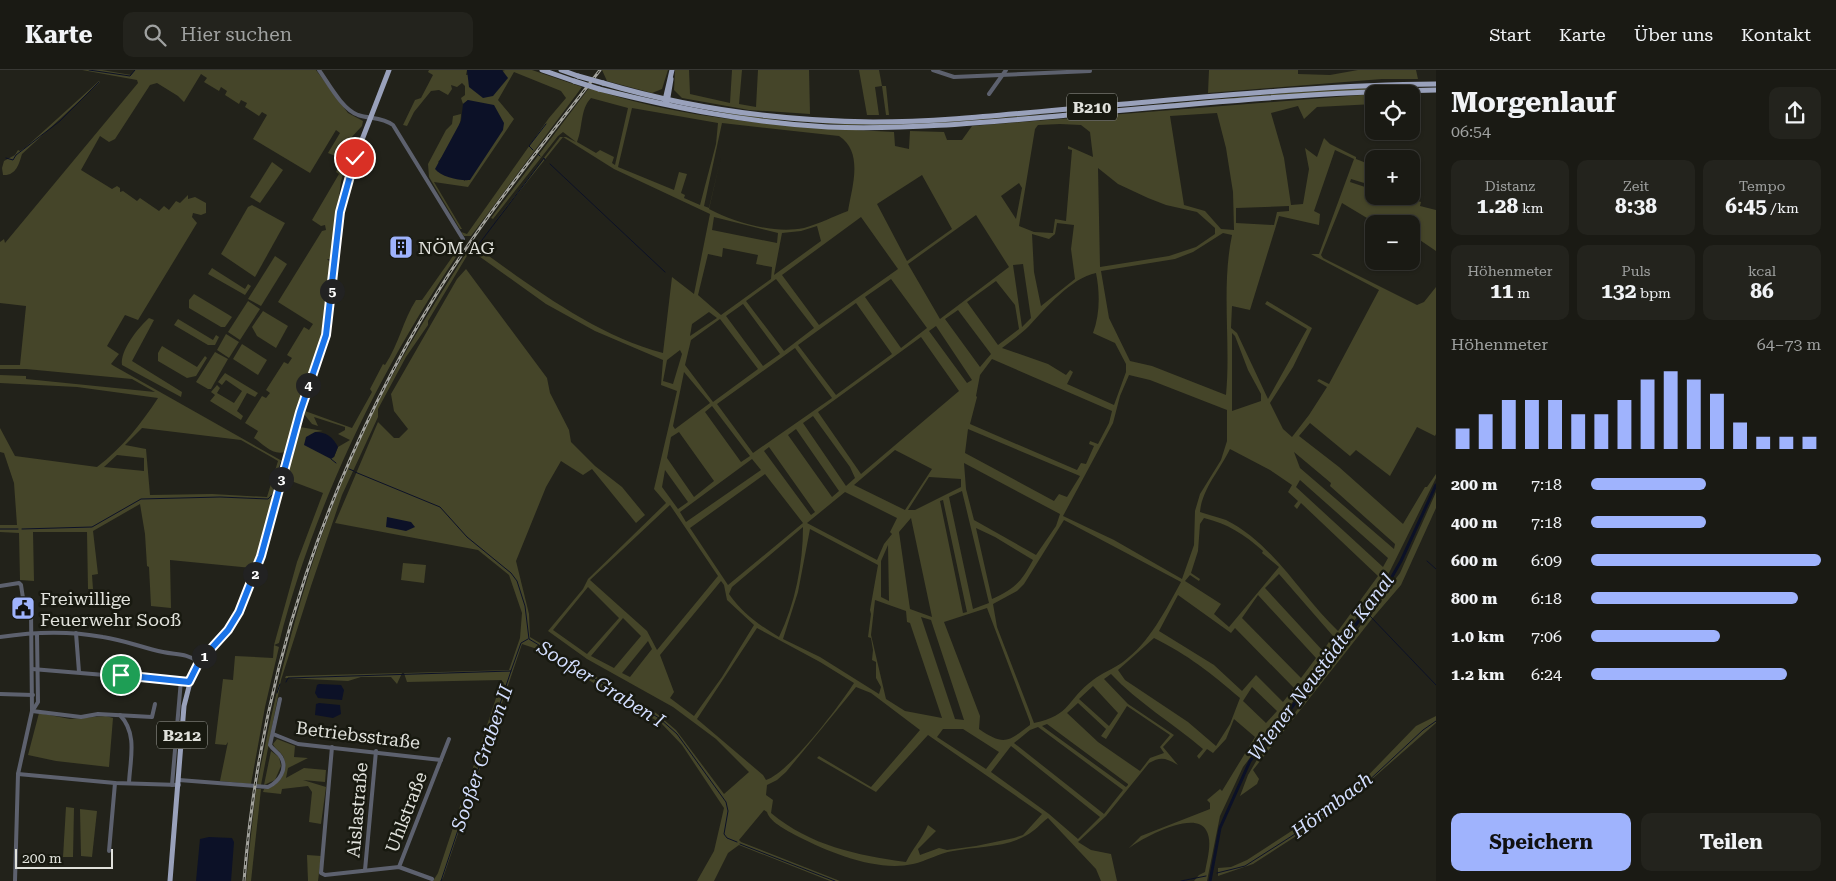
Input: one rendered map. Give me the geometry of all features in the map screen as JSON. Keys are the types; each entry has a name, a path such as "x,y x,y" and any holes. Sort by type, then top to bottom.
{"main road":[{"name":"B212","path":"170,881 184,706 189,682 199,662 228,630 248,592 261,556 309,383 324,345 331,307 340,212 351,169 388,70"},
{"name":"B210","path":"542,70 603,83 652,96 666,102 685,103 755,115 874,122 982,117 1306,88 1436,84"},
{"name":"B210","path":"561,70 599,89 782,124 875,128 984,122 1316,94 1436,90"},
{"path":"666,102 671,72"},
{"path":"652,96 668,90"},
{"path":"668,90 685,103"}],"street":[{"path":"319,70 351,112 393,125 463,239"},
{"path":"933,70 954,76 1090,72"},
{"path":"989,94 1006,70"},
{"path":"0,586 20,584 24,598 31,610 32,711 18,774 15,881"},
{"path":"0,637 32,633 76,633 119,640 164,652 184,654 199,662"},
{"path":"76,633 79,672"},
{"path":"32,711 38,702 37,634"},
{"path":"32,669 189,682"},
{"path":"172,785 181,680"},
{"path":"0,694 38,694"},
{"path":"18,774 115,783 172,785 179,782 268,787 280,777 283,765 282,759 270,745 280,699"},
{"path":"32,711 81,717 98,714 152,717 155,704"},
{"path":"120,716 127,722 132,740 129,783"},
{"name":"Betriebsstraße","path":"273,734 298,744 376,751 441,760"},
{"name":"Uhlstraße","path":"399,867 449,739"},
{"path":"332,747 321,873 325,876 399,867 432,879"},
{"name":"Aislastraße","path":"365,870 376,751"},
{"path":"109,851 115,783"}],"shaded area":[{"path":"82,70 102,70 131,75 135,70 316,70 348,113 363,121 362,126 349,140 340,158 328,153 340,133 336,130 310,173 253,139 267,115 262,112 259,116 245,107 247,103 241,100 239,104 225,95 227,91 221,87 219,91 204,82 207,78 201,74 184,102 157,83 150,85 115,139 109,142 100,136 81,170 112,189 117,186 120,188 120,192 123,191 137,201 140,198 159,211 164,206 169,210 176,201 180,203 188,195 188,199 195,197 206,203 206,213 201,215 193,213 192,217 197,223 138,320 125,315 107,346 119,354 111,364 114,366 282,461 261,548 243,599 240,598 252,568 170,560 171,608 151,606 149,567 147,566 145,534 140,504 93,531 98,574 92,575 93,589 88,589 87,532 33,532 34,581 20,580 19,533 0,532 0,525 17,525 14,483 4,453 0,452 0,428 15,456 97,467 115,452 145,417 158,398 77,387 0,383 0,375 26,376 26,379 155,392 132,379 26,369 0,369 0,365 20,365 26,306 0,303 0,242 4,239 5,243 138,83 137,80","holes":["142,428 241,440 278,461 267,497 212,494 150,495 146,449 125,445","117,455 144,458 144,471 104,467"]},
{"path":"429,70 467,70 466,75 505,71 502,70 532,70 582,87 471,236 464,236 461,232 467,234 549,118 566,98 561,91 514,72 498,100 514,119 468,187 434,182 462,229 460,229 429,177 428,164 446,130 452,124 453,116 461,114 459,127 450,146 438,162 465,181 468,100 463,104 461,98 465,95 465,86 462,83 457,87 451,85 452,89 448,95 439,90 431,91 414,112 407,126 403,125 415,100 421,98 433,75 428,72"},
{"path":"602,70 668,70 662,89 652,93 607,81"},
{"path":"675,70 689,70 690,94 730,103 732,70 742,70 739,104 756,107 758,70 809,70 810,114 749,110 682,98 674,90"},
{"path":"859,70 879,70 882,86 875,87 879,115 867,115"},
{"path":"1209,70 1298,70 1298,74 1330,75 1358,70 1416,70 1418,79 1382,79 1208,93"},
{"path":"99,81 22,154 18,165 11,174 3,175 4,161 15,155 18,150 20,151 26,147"},
{"path":"882,86 886,86 889,115 886,115"},
{"path":"589,88 664,108 740,121 894,132 895,146 909,149 910,131 944,132 947,140 962,140 972,126 1365,95 1365,104 1317,107 1304,119 1298,106 1271,113 1284,158 1291,205 1303,204 1309,169 1305,148 1317,157 1324,138 1330,144 1365,162 1365,183 1351,179 1350,182 1365,187 1365,205 1420,205 1420,202 1421,202 1420,206 1436,210 1436,251 1420,240 1420,215 1365,215 1365,217 1342,203 1321,255 1323,258 1417,305 1424,302 1436,287 1436,434 1435,436 1417,427 1390,476 1356,450 1350,456 1310,423 1299,436 1339,467 1403,524 1425,487 1427,487 1436,474 1436,478 1386,579 1243,767 1220,816 1207,881 1194,881 1205,872 1209,851 1208,834 1200,824 1180,824 1167,828 1134,844 1128,849 1141,836 1210,809 1210,803 1207,800 1220,789 1222,791 1255,737 1234,719 1226,739 1213,753 1207,749 1199,759 1197,756 1203,749 1144,704 1111,674 1104,679 1128,704 1174,735 1163,747 1178,765 1163,759 1157,759 1149,763 1106,816 1078,842 1091,850 1111,854 1117,881 1101,881 1096,869 1048,818 1030,833 1010,842 948,852 913,864 899,866 870,863 840,855 781,827 764,810 739,840 741,842 840,881 830,881 739,845 728,853 714,881 697,881 714,851 724,808 682,745 662,724 537,649 522,644 443,878 440,881 433,881 438,873 502,680 407,682 404,673 509,670 520,638 522,613 509,575 478,550 335,523 378,422 394,438 399,438 408,429 394,411 391,394 457,279 466,269 547,378 550,393 569,430 571,442 595,466 622,487 645,515 636,523 592,469 583,475 561,461 546,487 516,561 529,614 530,637 656,713 676,730 724,794 749,772 716,739 673,707 587,659 548,631 583,589 588,579 666,503 654,489 677,391 661,385 663,360 595,331 546,304 476,254 479,249 544,295 590,323 613,335 663,353 672,277 694,294 710,214 614,169 563,137 576,142 563,132 493,219 491,218","holes":["591,98 628,108 615,165 612,163 614,157 600,150 596,153 577,142 587,102","632,108 718,123 716,144 700,205 684,198 685,195 681,193 687,174 679,172 674,190 618,167","1217,113 1226,148 1233,192 1234,230 1221,229 1205,211 1184,205 1170,116","722,123 839,136 852,151 854,181 848,211 804,228 780,230 743,223 709,209 721,157 709,208 704,206","1038,125 1081,125 1090,132 1093,157 1068,146 1068,149 1072,150 1066,221 1055,219 1053,233 1034,232 1019,226 1035,129","1335,150 1354,159 1319,254 1311,254 1379,290 1329,384 1319,379 1317,381 1327,387 1292,437 1283,429 1270,403 1293,367 1312,328 1267,301 1265,304 1307,329 1268,399 1237,333 1231,328 1232,306 1250,310 1279,216 1319,225 1320,214 1314,211","1098,168 1118,184 1148,198 1166,205 1197,212 1215,228 1215,234 1196,247 1169,256 1100,267","922,175 952,229 907,261 877,204","1019,183 1022,188 1016,219 1001,196","1289,206 1289,211 1277,212 1274,225 1236,223 1236,208","976,215 1009,267 940,319 908,264","714,217 778,233 777,243 712,230","861,217 898,269 819,325 782,275","1057,223 1074,225 1071,249 1075,279 1041,306 1034,272 1032,234 1049,239 1055,234","817,226 821,241 774,275 782,233 801,231","1223,233 1232,235 1227,275 1226,395 1152,366 1130,361 1109,318 1101,271 1175,259 1193,252","723,248 758,255 756,264 772,267 771,279 721,315 698,295 708,254 722,257","1023,264 1031,318 1022,327 1013,265","1096,273 1099,303 1093,333 1115,343 1126,364 1126,372 1114,405 1067,384 1073,372 1070,370 1066,375 1048,364 1002,348 1026,329 1068,287","776,279 814,328 784,351 746,301","891,279 927,328 901,348 865,297","996,281 1015,305 1019,329 998,345 967,302","856,303 892,354 836,395 798,345","743,304 780,354 763,366 726,316","958,310 991,354 980,367 945,319","709,312 717,318 690,336 692,324","720,319 758,369 713,402 685,365 691,340","936,326 972,380 967,383 929,331","1232,333 1235,336 1248,370 1261,394 1261,401 1232,411","921,337 959,391 861,474 818,412","795,348 832,398 753,453 717,404","680,350 682,354 673,384 663,381 667,360","992,359 1112,411 1109,423 1098,444 1090,441 1089,444 1094,446 1086,464 1081,463 1077,470 970,424 980,375","684,372 710,403 675,429 673,426","1129,375 1150,380 1227,410 1227,441 1221,460 1200,494 1195,511 1194,545 1182,579 1114,540 1063,516 1113,423 1120,396","712,406 750,456 741,462 705,412","813,416 850,467 855,478 846,486 803,423","796,429 839,491 832,497 788,435","968,429 1080,476 1067,497 1059,494 1054,501 965,453","679,432 714,481 694,497 667,458 671,437","769,447 815,512 811,515 764,451","1230,449 1270,470 1292,485 1288,492 1298,501 1294,506 1297,509 1301,503 1378,576 1338,631 1273,556 1259,543 1243,530 1226,520 1200,512 1204,495","895,450 932,469 905,510 854,485","1294,452 1331,483 1330,486 1395,544 1394,549 1300,468","752,459 761,470 686,522 680,512","964,463 1060,514 1056,526 1036,555 974,520 966,489","665,470 688,502 678,509 662,487","765,474 803,523 728,585 690,528","929,477 961,479 961,487 915,510 908,510","1300,480 1388,558 1383,567 1296,487","962,491 989,603 973,609 949,497","845,492 897,518 890,532 892,534 884,544 877,560 807,523","943,500 967,612 963,613 940,501","670,505 718,576 657,650 647,631 590,580","911,518 932,617 910,609 899,532","1204,518 1221,523 1242,535 1263,551 1262,553 1279,567 1229,627 1214,614 1221,604 1185,581 1190,575 1199,581 1200,579 1191,573 1198,551 1200,524","1064,520 1181,582 1149,636 1133,654 1084,687 1068,706 1055,716 1034,723 997,627 993,604 1017,591 1024,584","803,527 797,584 790,611 779,637 745,613 729,594 732,587","976,528 1033,560 1025,574 1012,588 992,599","810,529 878,565 870,610 868,637 871,638 872,660 876,662 876,678 881,687 879,694 820,657 783,639 798,592","888,545 889,601 881,597 881,561","1279,574 1333,636 1323,651 1265,588","721,581 724,585 727,600 754,625 722,677 694,716 670,698 674,692 660,655","588,587 619,618 587,654 553,630","1178,595 1231,633 1235,628 1294,688 1283,702 1256,675 1242,691 1214,665 1159,631","1258,595 1316,658 1301,678 1242,618","875,600 906,611 907,622 910,623 942,718 905,711 886,699 871,635","987,608 1030,722 1030,725 1006,740 1000,740 979,729 980,716 944,622","921,617 931,620 964,720 955,719","623,618 641,636 614,668 591,656","757,628 854,683 826,722 800,752 776,775 766,780 763,775 697,719","1154,638 1199,665 1240,698 1230,724 1216,746 1188,722 1125,680 1118,670","648,641 652,649 630,677 622,673","1093,686 1118,713 1109,726 1079,699","856,687 871,693 920,730 871,787 819,756 817,758 876,792 928,735 1042,814 1023,835 976,846 947,850 939,848 920,855 918,849 936,831 928,825 906,862 852,852 802,834 771,813 773,800 766,795 767,785 777,780 786,772","1252,687 1277,711 1266,723 1243,701","1078,703 1106,729 1101,736 1106,739 1127,706 1170,735 1160,747 1164,753 1150,758 1140,771 1098,742 1067,713","1047,724 1128,784 1126,787 1042,726","1038,727 1123,790 1104,814 1014,743 1030,730","943,729 963,729 999,752 986,769 937,737","1011,746 1100,817 1078,839 1049,814 991,772"]},
{"path":"1365,88 1365,90 1141,106 1318,90"},
{"path":"669,102 839,123 1047,114 923,125 845,125 744,117"},
{"path":"560,137 563,137 494,223"},
{"path":"348,154 352,157 341,181 331,259 327,259 330,262 328,304 317,351 285,452 276,452 268,449 254,438 258,431 245,423 262,396 266,398 270,393 266,390 284,362 288,364 292,358 287,355 304,327 309,330 313,324 278,302 322,231 326,230 325,225 321,226 312,220 339,174 336,172 345,155"},
{"path":"272,162 283,170 260,203 250,197"},
{"path":"252,205 285,223 255,277 221,254 248,207"},
{"path":"460,246 462,248 404,341 354,438 331,488 311,539 279,643 274,645 297,562 323,493 286,479 300,427 323,431 315,432 334,457 338,447 350,440 338,434 345,430 345,427 314,417 318,426 312,424 304,414 305,411 352,428 372,392 370,389 383,364 385,365 394,349 416,300 422,300"},
{"path":"466,253 468,254 428,321 428,325 406,357 378,409 378,417 342,495 281,680 261,785 257,785 287,649 328,517 364,431 387,385 412,340"},
{"path":"275,256 287,264 261,306 248,299"},
{"path":"212,268 245,289 248,284 251,286 245,295 208,274"},
{"path":"194,294 232,317 225,327 221,327 189,308 189,300"},
{"path":"248,301 260,309 240,340 228,332"},
{"path":"263,311 288,326 276,348 257,336 252,327"},
{"path":"149,318 154,320 132,361 182,392 181,397 122,365 122,359 127,346 135,333"},
{"path":"178,319 213,340 216,335 219,337 215,345 208,345 174,325"},
{"path":"226,334 239,342 229,358 217,350"},
{"path":"242,344 267,360 258,375 233,359"},
{"path":"162,346 197,367 205,356 207,358 196,376 187,378 158,361 158,353"},
{"path":"215,352 228,359 211,389 208,389 196,382"},
{"path":"225,373 258,393 255,397 247,393 237,411 243,416 241,420 210,401 215,395 211,392 217,385 220,388 217,393 234,403 242,391 226,380 222,385 218,382"},
{"path":"1436,492 1436,508 1401,585 1371,620 1253,770 1259,779 1257,784 1240,796 1248,775 1258,758 1288,722 1400,573"},
{"path":"403,563 426,565 424,583 401,580"},
{"path":"274,645 279,647 265,707 251,784 220,781 228,742 226,745 215,744 223,679 233,680 235,656 273,658"},
{"path":"402,673 397,684 391,677 361,677 348,681 285,678 286,676"},
{"path":"39,713 70,719 106,716 113,718 109,767 56,761 28,755"},
{"path":"1436,716 1436,723 1338,809 1253,864 1218,876 1218,868 1231,867 1247,860 1353,791 1416,726"},
{"path":"277,739 295,746 294,757 308,758 288,768 286,778 304,768 326,770 325,782 303,780 326,787 321,824 309,822 312,792 308,786 282,789 281,794 263,792 264,789 278,782 284,773 285,762 283,756 273,744"},
{"path":"271,751 279,757 281,766 275,780 264,785"},
{"path":"256,789 261,789 251,881 246,881"},
{"path":"66,807 74,808 73,857 63,857"},
{"path":"80,809 97,811 92,857 81,856"},
{"path":"307,855 321,856 318,881 308,881"}],"water":[{"path":"467,70 502,70 508,78 493,96 483,98 469,87"},
{"path":"468,100 494,105 504,123 503,130 470,180 466,180 446,176 435,169 461,121 463,104"},
{"path":"315,432 326,434 334,440 338,447 334,457 331,459 304,445 306,437"},
{"path":"387,517 411,522 415,527 406,531 386,527"},
{"path":"319,684 341,685 344,690 342,700 318,698 315,693"},
{"path":"316,704 340,705 341,714 333,718 315,715"},
{"path":"209,837 232,838 234,842 231,881 196,881 200,839"}],"waterway":[{"path":"89,70 130,76 135,70"},
{"path":"6,158 13,160 16,155 60,121 99,82"},
{"path":"533,150 529,146 546,124"},
{"path":"479,244 544,158 545,160"},
{"path":"550,164 665,272"},
{"path":"331,459 336,463"},
{"path":"22,529 92,527 141,499 220,497 268,499 273,494 281,462"},
{"path":"349,469 354,471"},
{"name":"Sooßer Graben I","path":"355,472 440,507 467,537 511,573 517,581 525,606 529,639 659,718 677,734 726,802 728,811 724,834 727,838 737,842"},
{"name":"Wiener Neustädter Kanal","path":"1210,881 1220,828 1250,761 1389,582 1401,561 1436,485"},
{"path":"0,529 18,529"},
{"path":"1427,561 1436,569"},
{"path":"1370,616 1436,685"},
{"name":"Sooßer Graben II","path":"441,881 521,643 528,639"},
{"path":"286,682 288,678 511,671"},
{"path":"277,693 280,684"},
{"name":"Hörmbach","path":"1217,873 1245,866 1331,811 1363,786 1423,730 1436,721"},
{"name":"Sooßer Graben I","path":"740,844 835,881"},
{"name":"Hörmbach","path":"1181,881 1206,876"}],"railway":[{"path":"244,881 252,803 266,726 283,650 332,502 363,431 398,361 455,264 600,70"}],"place":[{"name":"NÖM AG","path":"401,247"},
{"name":"Freiwillige Feuerwehr Sooß","path":"23,608"}],"route":[{"path":"121,675 189,682 195,667 228,630 239,612 261,556 300,412 324,345 331,307 340,212 355,158"}]}
